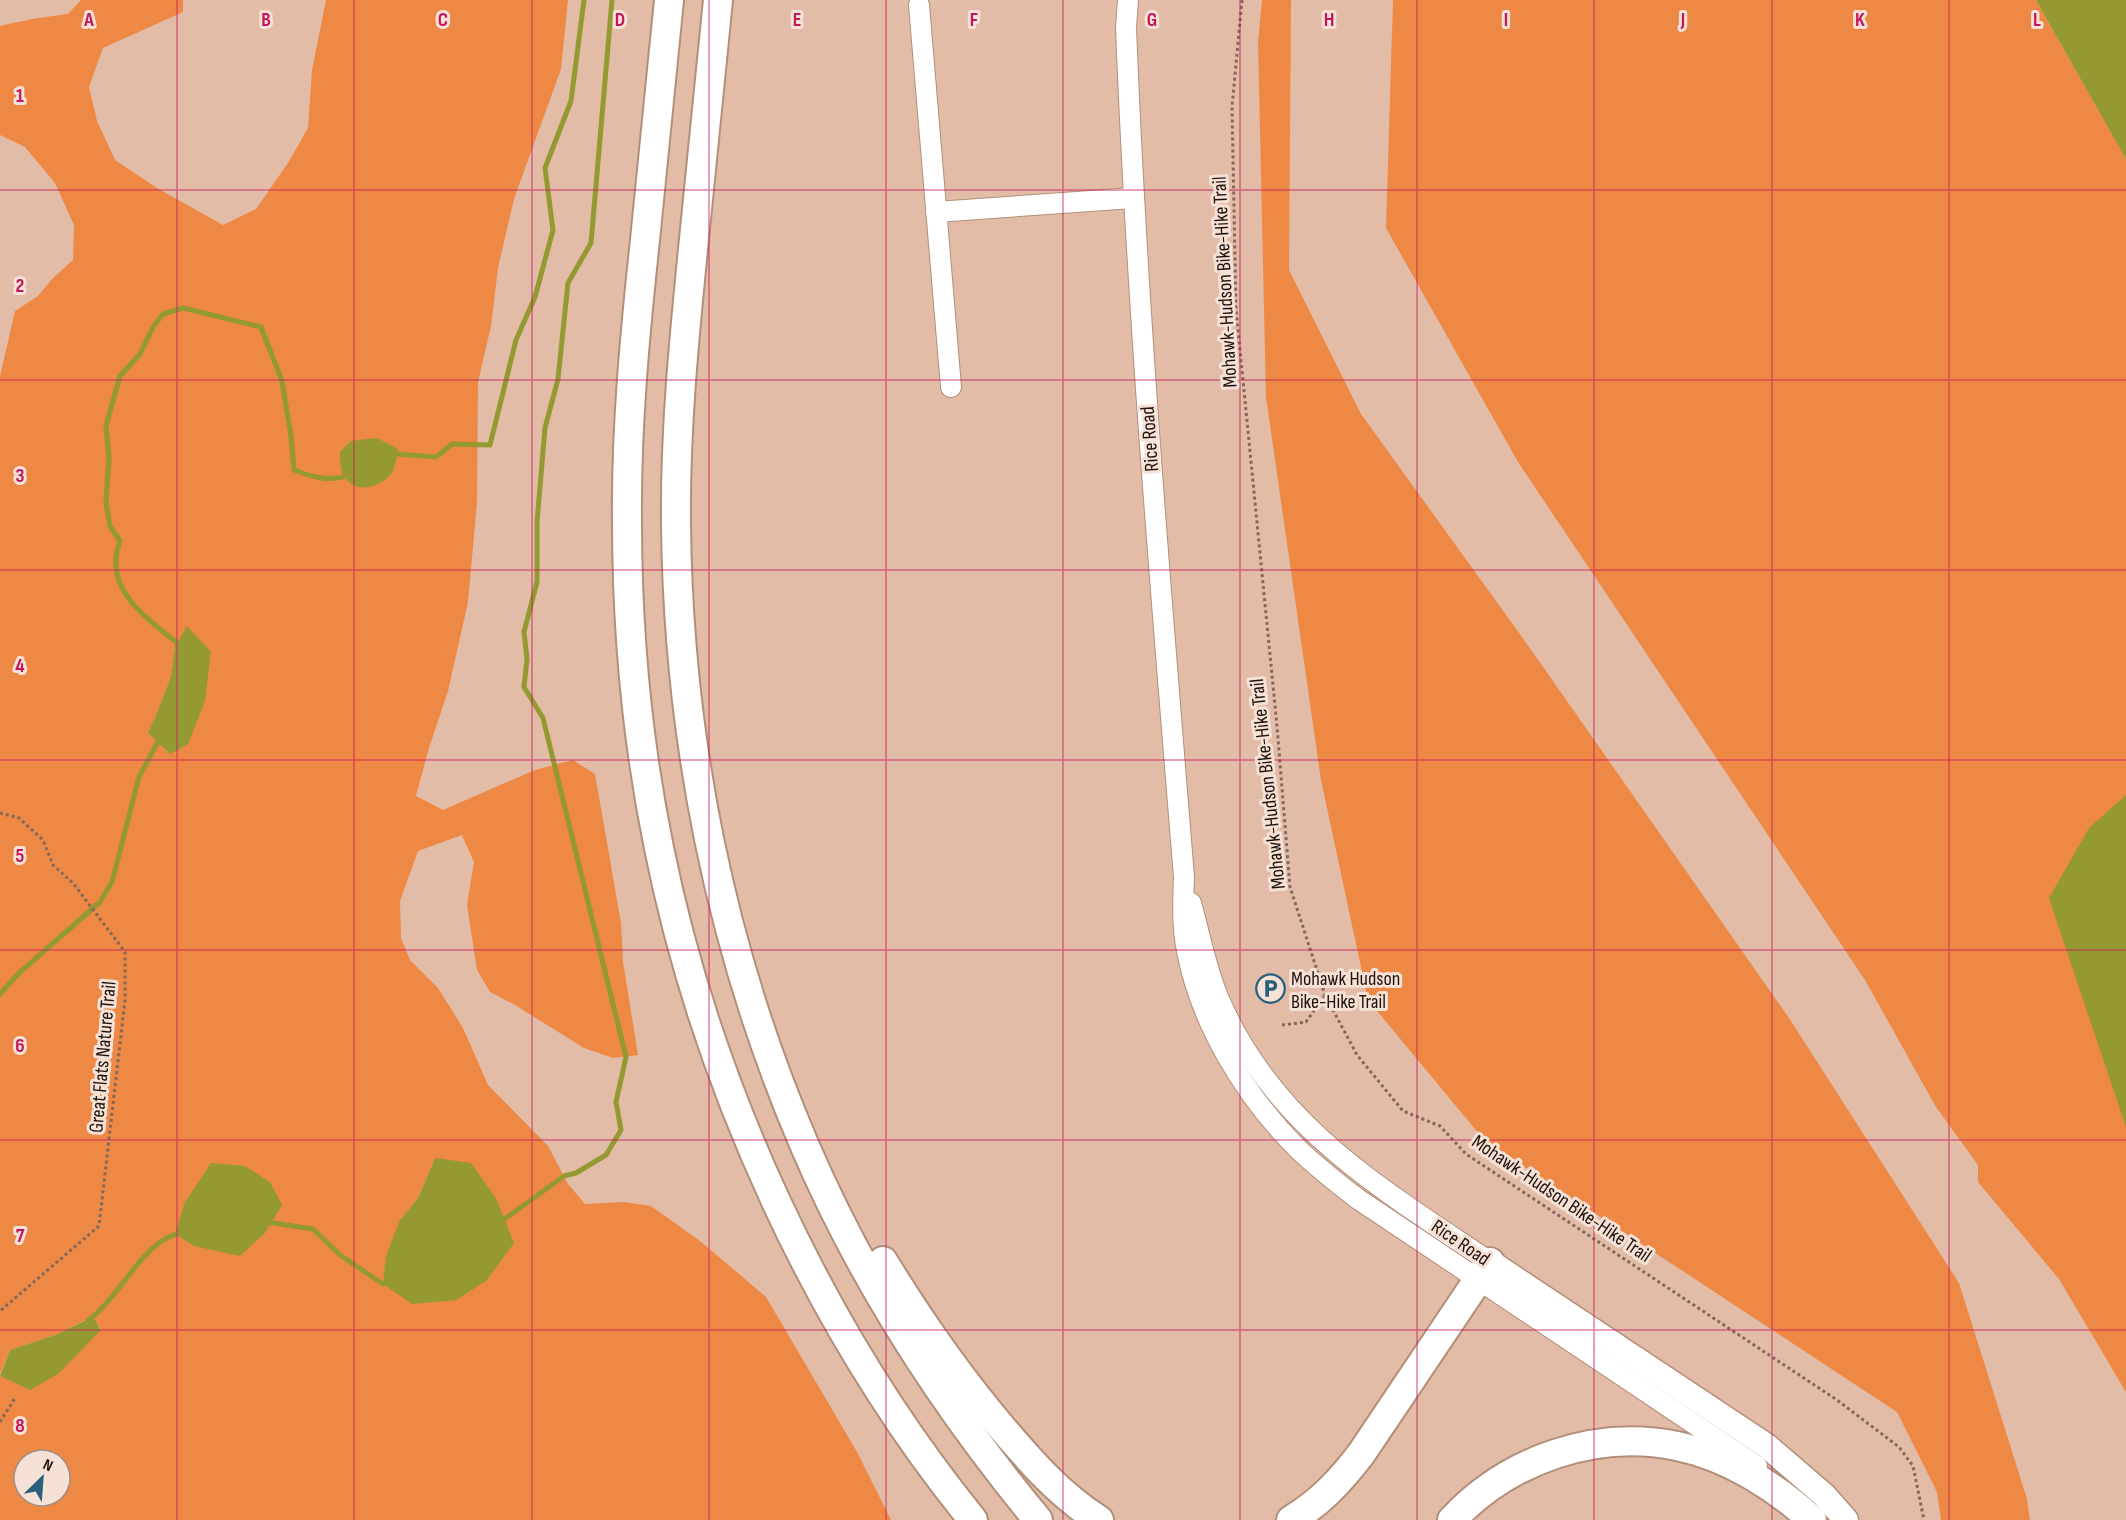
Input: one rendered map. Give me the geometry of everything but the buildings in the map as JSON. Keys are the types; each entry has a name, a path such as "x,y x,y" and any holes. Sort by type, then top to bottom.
{"highway":[{"path":"669,0 637,317 628,452 627,521 631,639 648,785 659,851 693,979 734,1102 760,1168 789,1229 840,1324 920,1449 973,1520"},
{"path":"718,0 676,454 677,581 687,710 699,788 723,903 759,1025 804,1144 831,1202 872,1280 927,1372 1007,1483 1038,1520"},
{"path":"759,1025 855,1214 906,1299 932,1337 959,1374 1053,1486 1076,1506 1099,1520"},
{"path":"1291,1520 1325,1496 1362,1454 1484,1270"},
{"path":"1452,1520 1503,1477 1530,1463 1558,1452 1588,1445 1617,1442 1647,1442 1677,1446 1705,1454 1756,1478 1814,1520"},
{"path":"947,1486 968,1520"}],"main road":[{"name":"Rice Road","path":"1484,1270 1767,1446 1817,1488 1846,1520"}],"street":[{"name":"Rice Road","path":"1128,0 1126,27 1133,198 1159,575 1185,877 1219,999 1248,1054 1268,1083 1291,1110 1341,1159 1402,1203 1484,1270 1755,1464 1782,1485 1814,1520"},
{"path":"919,5 951,387"},
{"path":"936,212 1133,198"}],"path":[{"name":"Mohawk-Hudson Bike-Hike Trail","path":"1242,0 1232,107 1236,309 1277,726 1290,887 1325,995 1357,1055 1403,1111 1440,1126 1466,1154 1837,1400 1899,1447 1912,1466 1924,1520"},
{"name":"Great Flats Nature Trail","path":"0,813 19,818 43,840 53,865 73,883 125,952 125,1000 99,1226 0,1311"},
{"path":"1282,1025 1306,1022 1325,995"},
{"path":"0,1422 15,1398"}],"shaded area":[{"path":"81,0 183,0 183,12 103,48 89,87 97,121 115,160 157,188 223,225 256,209 288,163 308,128 312,70 326,0 568,0 561,69 514,199 498,268 491,326 478,382 477,502 468,602 448,691 416,796 443,810 535,770 573,760 595,774 621,923 623,962 638,1055 613,1058 584,1048 490,992 477,970 467,905 474,862 462,835 418,851 400,901 401,938 410,960 438,988 463,1028 488,1085 548,1146 568,1184 585,1204 624,1202 651,1206 700,1241 766,1297 857,1452 891,1520 0,1520 0,1376 30,1389 101,1329 92,1317 55,1335 10,1350 0,1374 0,376 15,311 38,296 52,279 73,260 74,225 55,183 25,147 0,135 0,26 68,14","holes":["188,626 170,754 148,733 171,676 175,646","435,1158 456,1300 400,1220 418,1198","211,1163 281,1205 265,1233"]},
{"path":"1262,0 1291,0 1289,270 1361,414 1527,644 1789,1018 1959,1283 2027,1499 2030,1520 1941,1520 1937,1492 1897,1412 1485,1141 1368,1000 1321,780 1266,397 1258,42"},
{"path":"1393,0 2036,0 2126,159 2126,1392 2059,1279 1978,1182 1978,1165 1936,1107 1865,980 1518,462 1386,228"},
{"path":"2036,0 2126,0 2126,159 2114,138"},
{"path":"377,438 398,449 391,473 382,482 369,487 350,483 342,473 340,452 351,441"},
{"path":"187,626 211,652 205,701 188,744 170,754 148,733 171,676 175,646"},
{"path":"2126,795 2126,1127 2049,898 2089,828"},
{"path":"435,1158 471,1163 496,1198 514,1243 486,1281 456,1300 412,1304 383,1284 386,1256 400,1220 418,1198"},
{"path":"211,1163 245,1166 270,1182 282,1205 265,1233 240,1256 194,1246 175,1234 185,1202"},
{"path":"93,1317 101,1330 58,1374 30,1390 0,1376 10,1350 55,1335"}],"waterway":[{"path":"390,457 397,454 436,457 452,444 490,445 516,340 535,297 553,230 545,168 571,101 584,0"},
{"path":"499,1223 564,1176 576,1173 606,1155 621,1130 616,1102 626,1057 543,718 524,687 527,659 524,632 537,582 537,522 545,428 558,379 568,283 591,243 612,0"},
{"path":"179,650 177,643 146,617 127,597 121,585 116,559 120,541 110,526 106,503 109,458 106,426 120,376 140,354 153,327 163,314 183,308 261,327 282,381 294,470 329,479 351,474"},
{"path":"0,994 18,974 100,902 112,882 139,777 161,736"},
{"path":"267,1222 313,1229 340,1255 383,1284 387,1282"},
{"path":"88,1320 110,1299 155,1246 168,1237 181,1233"}],"place":[{"name":"Mohawk Hudson Bike-Hike Trail","path":"1270,989"}]}
